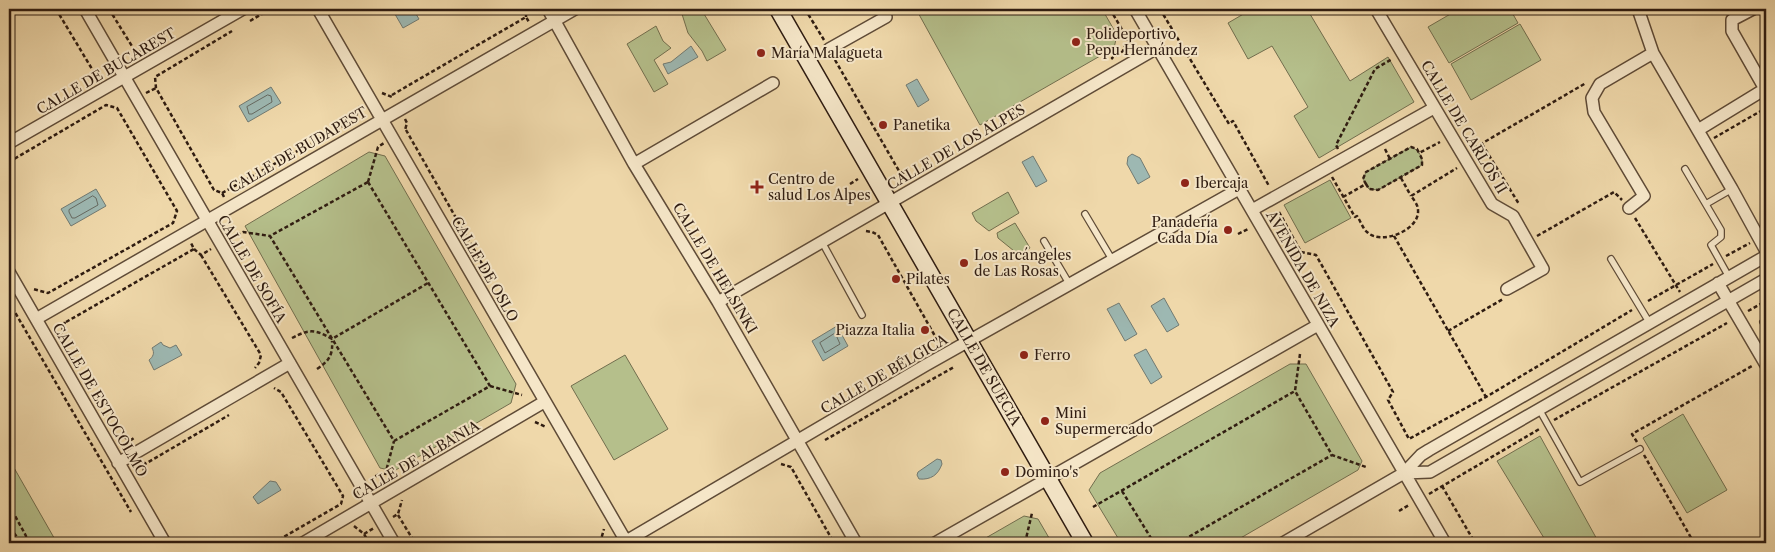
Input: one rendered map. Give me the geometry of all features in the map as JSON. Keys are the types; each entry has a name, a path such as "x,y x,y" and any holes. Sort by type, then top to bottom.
{"street":[{"name":"CALLE DE SOFÍA","path":"85,9 394,543"},
{"name":"CALLE DE BUCAREST","path":"9,143 243,9"},
{"name":"CALLE DE OSLO","path":"318,9 625,543"},
{"name":"CALLE DE HELSINKI","path":"548,9 634,164 718,302 856,543"},
{"name":"CALLE DE BUDAPEST","path":"36,319 575,9"},
{"name":"CALLE DE SUECIA","path":"778,9 1085,543"},
{"name":"AVENIDA DE NIZA","path":"1135,9 1446,543"},
{"name":"CALLE DE CARLOS II","path":"1376,9 1492,204 1513,216 1543,268 1507,293"},
{"path":"1638,9 1653,53 1766,251"},
{"path":"1698,130 1765,89 1732,31 1732,20 1753,9"},
{"path":"829,49 886,17"},
{"name":"CALLE DE LOS ALPES","path":"718,302 1157,48"},
{"path":"1629,208 1644,196 1594,112 1592,98 1600,84 1653,53"},
{"path":"634,164 773,83"},
{"path":"1252,210 1434,108"},
{"name":"CALLE DE BÉLGICA","path":"625,543 926,365 1240,189"},
{"path":"1283,543 1404,473 1420,455 1766,256"},
{"name":"CALLE DE ESTOCOLMO","path":"13,269 36,319 165,543"},
{"path":"1404,473 1430,472 1766,279"},
{"path":"1724,280 1728,300 1738,317 1761,345 1766,365"},
{"path":"935,543 1318,325"},
{"path":"118,463 290,363"},
{"path":"1529,392 1539,409"},
{"name":"CALLE DE ALBANIA","path":"303,543 544,402"}],"lane":[{"path":"1685,169 1722,234 1711,245 1719,260 1724,280"},
{"path":"1706,204 1732,189"},
{"path":"1085,214 1113,261"},
{"path":"1044,241 1070,285"},
{"path":"822,242 862,315"},
{"path":"1611,259 1649,322"},
{"path":"1766,320 1763,322 1766,327"},
{"path":"1539,409 1580,482 1640,449"}],"path":[{"path":"56,9 95,74 92,81"},
{"path":"109,9 135,51 144,52"},
{"path":"245,23 270,9"},
{"path":"526,9 526,17 534,32"},
{"path":"805,9 899,171 911,175 916,172"},
{"path":"1110,9 1127,38 1123,51 1112,58 1120,70"},
{"path":"1160,9 1229,124 1233,121 1270,188"},
{"path":"392,96 526,17"},
{"path":"214,190 156,88 155,77 237,28"},
{"path":"1346,146 1338,150 1336,145 1375,69 1394,58"},
{"path":"1470,151 1590,81"},
{"path":"9,162 106,105 117,108 177,211 173,223 48,293 30,288"},
{"path":"222,193 355,119"},
{"path":"406,130 492,281"},
{"path":"1419,153 1442,141 1446,148"},
{"path":"1482,144 1523,210"},
{"path":"1383,146 1390,159"},
{"path":"243,232 270,236 368,182 378,147"},
{"path":"1411,147 1417,149 1419,153 1422,165 1378,190 1369,189 1363,179 1366,172 1411,147"},
{"path":"1411,196 1458,169 1454,162"},
{"path":"1331,176 1354,217 1357,216 1367,233 1375,236 1394,236 1412,226 1417,218 1418,208 1401,178"},
{"path":"368,182 490,386 522,395"},
{"path":"1344,197 1366,184"},
{"path":"1528,242 1614,192 1629,208 1685,301"},
{"path":"1279,212 1300,252 1316,255 1393,392 1388,400 1409,439 1486,397 1676,284 1759,238"},
{"path":"864,231 878,235 946,355"},
{"path":"270,236 394,441"},
{"path":"1394,236 1486,397"},
{"path":"9,251 13,269"},
{"path":"202,255 261,355 260,363 247,372"},
{"path":"332,339 428,283"},
{"path":"1448,330 1507,293"},
{"path":"1399,511 1547,424 1766,301"},
{"path":"9,302 135,518"},
{"path":"60,336 65,322"},
{"path":"292,338 306,331 320,332 332,339"},
{"path":"317,368 327,362 333,352 332,339"},
{"path":"261,355 266,352"},
{"path":"1300,354 1295,391 1332,455 1366,467"},
{"path":"1694,543 1632,434 1752,366"},
{"path":"385,475 394,441 490,386"},
{"path":"273,543 341,504 343,496 282,392 274,388"},
{"path":"1093,507 1295,391"},
{"path":"534,422 546,428"},
{"path":"113,428 118,436 131,440 139,435"},
{"path":"775,454 781,465 791,467 834,543"},
{"path":"1178,543 1332,455"},
{"path":"1442,486 1475,543"},
{"path":"1122,491 1154,543"},
{"path":"402,500 398,514 415,543"},
{"path":"9,505 26,534 29,543"},
{"path":"1025,543 1032,513"},
{"path":"355,528 364,534 369,543"},
{"path":"600,543 605,528"},
{"path":"9,529 14,532 22,543"}],"green space":[{"path":"684,9 701,9 726,50 707,61 688,33 681,11"},
{"path":"916,9 1102,9 1117,35 1114,48 980,125"},
{"path":"1252,9 1307,9 1350,81 1388,57 1414,102 1319,158 1294,116 1308,107 1272,46 1248,59 1228,23"},
{"path":"1459,9 1510,9 1518,23 1449,63 1428,27"},
{"path":"1520,24 1541,60 1471,100 1451,64"},
{"path":"656,26 663,41 671,48 654,60 668,84 654,92 627,44"},
{"path":"1411,147 1420,154 1422,165 1378,190 1369,189 1363,179 1366,172"},
{"path":"369,152 385,156 516,384 511,403 394,471 380,468 245,226"},
{"path":"1330,180 1351,218 1305,243 1284,205"},
{"path":"1008,192 1019,213 989,231 976,221 972,213"},
{"path":"1015,223 1030,248 1019,255 998,238 997,233"},
{"path":"625,355 668,429 614,460 571,386"},
{"path":"1290,364 1306,364 1362,461 1358,470 1232,543 1121,543 1089,490 1100,473"},
{"path":"1683,414 1727,490 1687,513 1643,438"},
{"path":"1540,436 1599,543 1547,543 1497,461"},
{"path":"9,459 57,543 9,543"},
{"path":"1024,516 1038,519 1052,543 977,543"}],"water":[{"path":"392,9 413,9 419,19 403,28"},
{"path":"691,46 698,57 668,74 663,64 671,62"},
{"path":"917,79 929,100 918,107 906,85"},
{"path":"271,87 281,103 248,122 239,106"},
{"path":"1132,154 1140,158 1150,177 1138,184 1127,164 1128,157"},
{"path":"1033,156 1047,181 1036,187 1022,162"},
{"path":"96,189 106,206 71,226 61,209"},
{"path":"1164,298 1179,325 1167,332 1151,306"},
{"path":"1119,303 1137,334 1125,341 1107,309"},
{"path":"837,326 848,346 823,361 812,341"},
{"path":"161,342 170,348 176,345 182,355 154,370 149,360 153,355 152,348"},
{"path":"1146,349 1162,377 1151,384 1134,355"},
{"path":"937,459 941,460 942,464 936,474 927,479 919,479 918,472"},
{"path":"270,481 276,482 281,490 258,504 253,497"}],"place":[{"name":"Polideportivo Pepu Hernández","path":"1076,42"},
{"name":"María Malagueta","path":"761,53"},
{"name":"Panetika","path":"883,125"},
{"name":"Ibercaja","path":"1185,183"},
{"name":"Centro de salud Los Alpes","path":"757,187"},
{"name":"Panadería Cada Día","path":"1228,230"},
{"name":"Los arcángeles de Las Rosas","path":"964,263"},
{"name":"Pilates","path":"896,279"},
{"name":"Piazza Italia","path":"925,330"},
{"name":"Ferro","path":"1024,355"},
{"name":"Mini Supermercado","path":"1045,421"},
{"name":"Domino's","path":"1005,472"}]}
